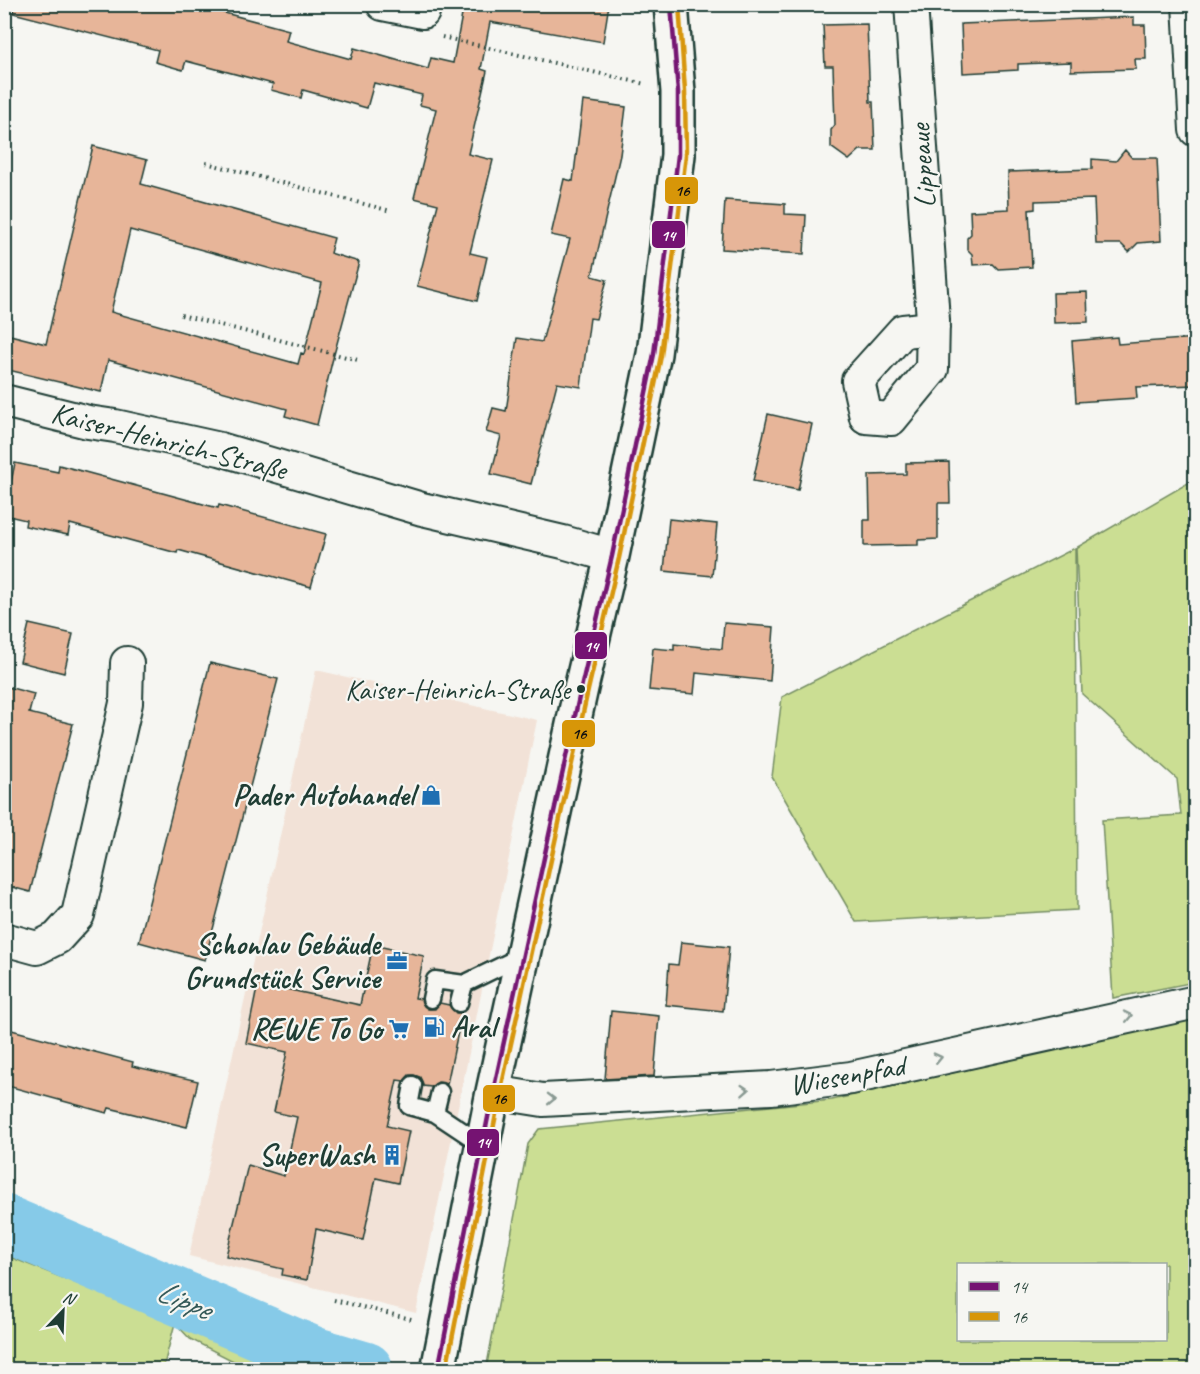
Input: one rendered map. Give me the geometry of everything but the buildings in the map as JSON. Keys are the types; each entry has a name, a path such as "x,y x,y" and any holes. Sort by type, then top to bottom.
{"main road":[{"path":"442,1346 493,1092 612,556 654,354 678,155 678,92 671,4"}],"street":[{"path":"383,4 423,12"},
{"name":"Lippeaue","path":"911,4 933,328"},
{"path":"1189,4 1196,130"},
{"name":"Kaiser-Heinrich-Straße","path":"4,401 88,422 220,449 422,509 563,542 612,556"},
{"path":"4,939 37,948 57,938 78,915 126,703 127,663"},
{"name":"Wiesenpfad","path":"493,1092 543,1100 771,1088 851,1078 1196,1002"}],"lane":[{"path":"431,999 435,980 464,984 523,956"},
{"path":"459,1003 464,984"},
{"path":"413,1085 409,1106 435,1113 483,1145"},
{"path":"435,1113 440,1092"}],"path":[{"path":"423,12 439,36 678,92"},
{"path":"206,163 391,211"},
{"path":"181,315 358,360"},
{"path":"334,1300 442,1346"}],"shaded area":[{"path":"316,670 537,720 416,1313 189,1256"}],"green space":[{"path":"1195,479 1195,982 1113,998 1102,820 1181,815 1177,779 1082,694 1076,548"},
{"path":"1075,548 1077,910 856,922 772,777 782,697"},
{"path":"1195,1018 1195,1369 486,1370 528,1144 539,1129 832,1100"},
{"path":"5,1245 303,1369 249,1369 190,1339 175,1323 163,1369 5,1369 5,1255 103,1294 5,1254"}],"waterway":[{"name":"Lippe","path":"4,1223 314,1355 365,1370"}],"transit line":[{"name":"14","path":"438,1370 493,1092 612,556 654,354 678,155 678,92 671,4"},
{"name":"16","path":"446,1370 500,1094 619,558 661,356 686,155 685,91 679,4"}],"place":[{"name":"Kaiser-Heinrich-Straße","path":"581,689"},
{"name":"Pader Autohandel","path":"431,795"},
{"name":"Schonlau Gebäude Grundstück Service","path":"397,961"},
{"name":"Aral","path":"434,1027"},
{"name":"REWE To Go","path":"399,1029"},
{"name":"SuperWash","path":"392,1155"}]}
